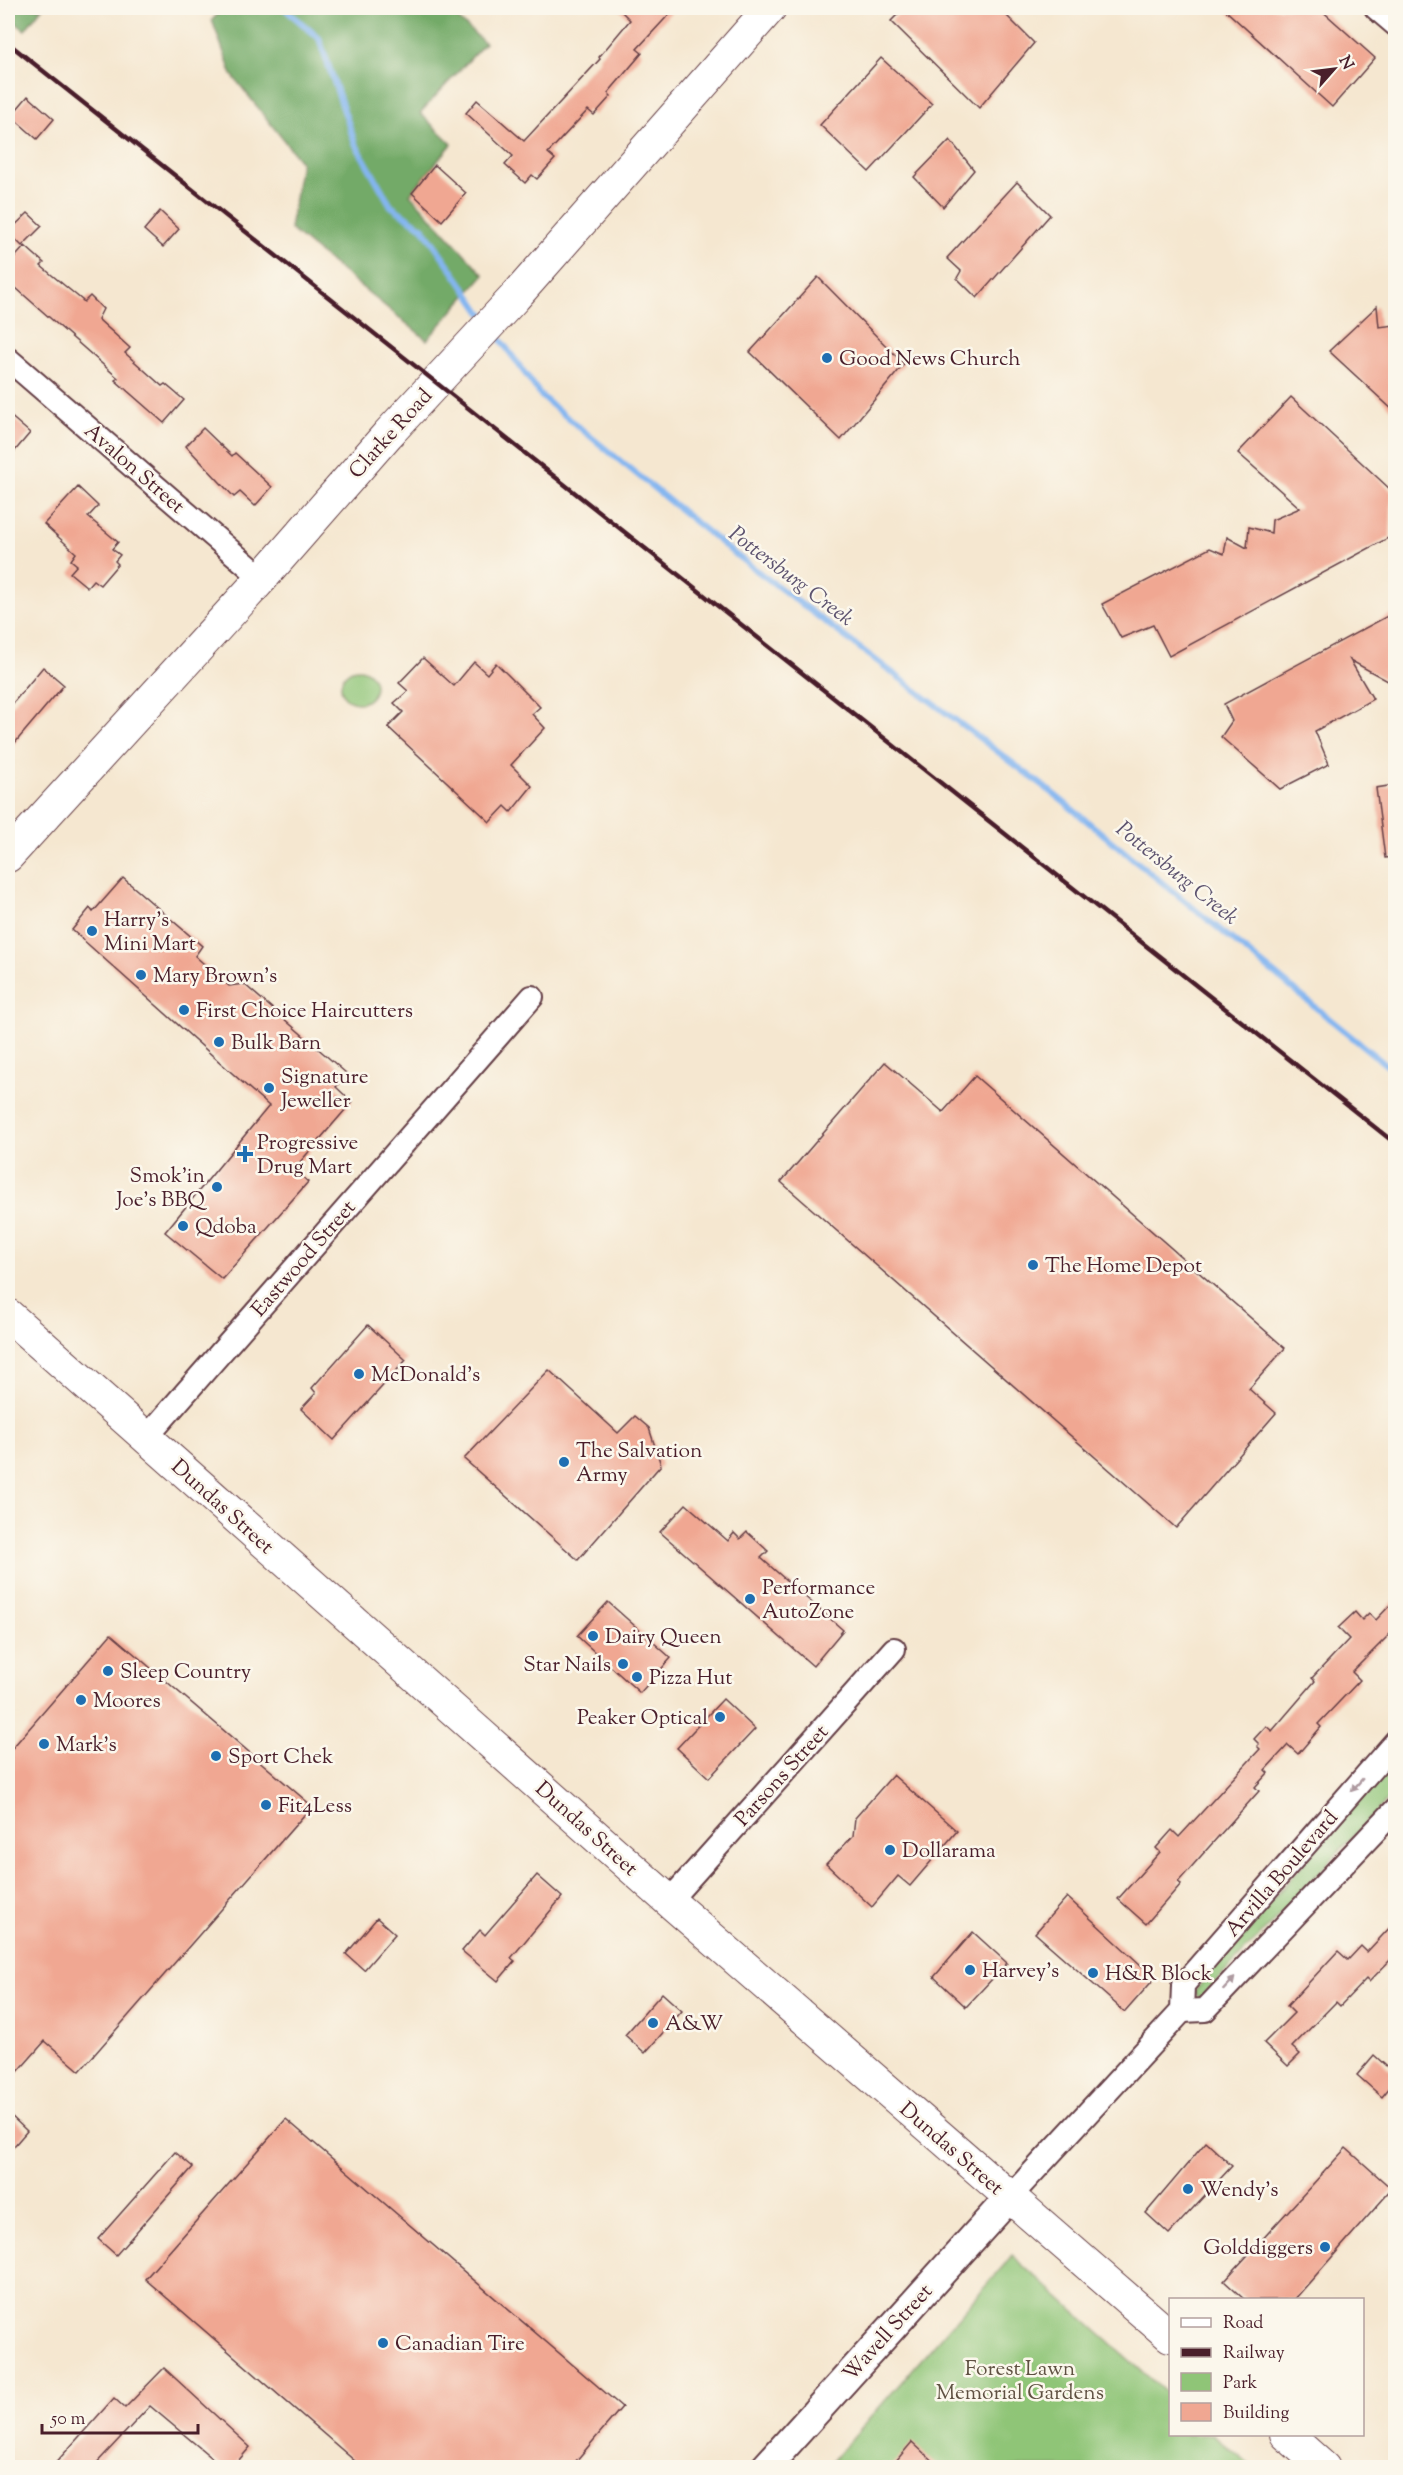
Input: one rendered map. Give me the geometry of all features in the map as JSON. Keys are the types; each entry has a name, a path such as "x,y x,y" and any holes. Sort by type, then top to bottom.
{"main road":[{"name":"Clarke Road","path":"8,856 515,297 770,8"},
{"name":"Dundas Street","path":"8,1316 669,1900 1169,2335"},
{"path":"1288,2436 1324,2468"}],"street":[{"path":"1376,8 1395,25"},
{"name":"Avalon Street","path":"8,358 262,578"},
{"name":"Eastwood Street","path":"146,1438 532,997"},
{"name":"Parsons Street","path":"669,1900 894,1649"},
{"name":"Arvilla Boulevard","path":"1395,1741 1183,1985 1182,2011 1205,2010 1395,1809"},
{"path":"1009,2198 1182,2011"},
{"name":"Wavell Street","path":"765,2468 1009,2198"}],"green space":[{"path":"8,8 42,8 25,30 8,17"},
{"path":"224,8 446,8 485,43 420,113 452,144 410,194 484,275 427,340 290,229 301,162 232,75 212,20"},
{"path":"358,669 370,674 375,686 370,698 358,703 346,698 341,686 346,674"},
{"path":"1395,1756 1395,1792 1200,1999 1194,1992"},
{"name":"Forest Lawn Memorial Gardens","path":"1012,2256 1169,2395 1169,2436 1215,2436 1252,2467 826,2468"}],"building":[{"path":"618,8 675,8 637,49 642,53 608,93 611,96 594,115 588,110 548,153 555,159 537,179 532,175 525,183 505,165 513,156 466,113 477,100 524,141 600,59 599,57 630,20"},
{"path":"904,8 999,8 1034,43 979,108 891,21"},
{"path":"1223,8 1319,8 1375,58 1332,107"},
{"path":"881,58 932,104 869,172 820,125"},
{"path":"28,96 54,119 37,139 11,116"},
{"path":"950,140 974,170 943,207 914,177"},
{"path":"435,165 466,193 442,221 412,193"},
{"path":"1017,182 1050,215 977,298 957,278 961,271 947,258"},
{"path":"160,211 179,229 163,247 144,230"},
{"path":"28,213 42,226 22,246 8,232"},
{"path":"25,246 44,263 41,266 84,302 90,296 103,309 98,319 130,348 125,353 162,386 165,384 184,400 164,423 115,380 118,378 8,281 8,265"},
{"name":"Good News Church","path":"818,277 904,364 841,440 750,352"},
{"path":"1377,306 1379,327 1395,325 1395,412 1329,351"},
{"path":"1291,397 1392,491 1390,537 1169,656 1153,625 1121,638 1102,604 1210,548 1224,554 1227,537 1247,548 1249,527 1271,533 1272,520 1300,508 1238,453"},
{"path":"8,414 30,433 8,459"},
{"path":"203,428 232,456 235,453 272,487 255,506 240,492 234,497 186,446"},
{"path":"78,487 98,506 88,517 118,542 112,549 120,555 115,561 118,564 100,585 93,580 87,587 70,573 77,565 71,560 76,553 44,524"},
{"path":"1395,612 1395,685 1350,660 1373,699 1315,731 1329,764 1280,789 1221,737 1232,721 1224,704"},
{"path":"423,658 454,686 474,662 487,674 496,663 540,707 532,714 545,728 511,765 532,786 511,812 505,806 490,822 388,727 403,712 394,703 408,691 399,683"},
{"path":"43,667 64,685 8,751 8,709"},
{"path":"1395,785 1395,857 1385,858 1376,788"},
{"path":"123,878 202,946 195,956 229,986 244,984 346,1073 336,1087 352,1102 294,1169 308,1182 222,1279 165,1232 269,1106 72,930 90,908 93,912"},
{"name":"The Home Depot","path":"885,1062 943,1112 975,1076 1285,1348 1249,1389 1276,1413 1176,1528 781,1182"},
{"name":"McDonald's","path":"368,1325 406,1360 334,1440 301,1409 316,1393 312,1388"},
{"name":"The Salvation Army","path":"549,1370 618,1433 635,1416 649,1428 661,1465 578,1560 464,1459"},
{"path":"686,1504 728,1541 734,1533 740,1539 747,1532 768,1551 761,1558 843,1630 813,1666 660,1532"},
{"path":"1395,1600 1395,1629 1352,1672 1360,1680 1318,1724 1321,1727 1298,1754 1288,1745 1265,1770 1268,1773 1255,1787 1259,1791 1178,1882 1181,1884 1146,1924 1118,1899 1160,1852 1156,1848 1172,1830 1179,1837 1260,1749 1254,1739 1266,1726 1272,1731 1315,1681 1312,1678 1349,1639 1338,1628 1355,1612 1362,1620 1369,1613 1376,1620"},
{"path":"608,1602 671,1658 640,1693 577,1636"},
{"path":"111,1634 312,1806 80,2071 45,2041 8,2083 8,1753"},
{"path":"723,1699 755,1729 709,1778 677,1748"},
{"name":"Dollarama","path":"893,1775 957,1831 910,1886 898,1876 872,1907 826,1864 853,1836 855,1818"},
{"path":"537,1875 562,1897 511,1958 515,1961 498,1981 462,1951 480,1930 485,1935"},
{"path":"1067,1897 1155,1978 1125,2012 1035,1933"},
{"path":"377,1918 395,1934 364,1970 346,1954"},
{"path":"1395,1922 1395,1955 1369,1982 1366,1979 1340,2006 1336,2002 1292,2047 1300,2054 1288,2066 1264,2043 1294,2013 1287,2006 1338,1951 1348,1960 1361,1946 1367,1952"},
{"name":"Harvey's","path":"973,1932 1007,1963 966,2007 934,1977"},
{"name":"A&W","path":"662,1993 682,2011 645,2053 625,2035"},
{"path":"1374,2055 1395,2074 1395,2081 1382,2097 1357,2075"},
{"path":"8,2113 27,2131 8,2153"},
{"name":"Canadian Tire","path":"286,2119 622,2407 570,2468 363,2468 145,2279"},
{"name":"Wendy's","path":"1206,2142 1232,2166 1169,2234 1146,2213"},
{"path":"1346,2148 1392,2189 1296,2298 1243,2298 1224,2281"},
{"path":"175,2152 193,2167 116,2255 98,2239"},
{"path":"164,2368 250,2447 232,2468 224,2468 150,2406 92,2468 51,2468 114,2398 125,2408"},
{"path":"912,2442 940,2468 890,2468"}],"waterway":[{"name":"Pottersburg Creek","path":"284,8 319,38 355,143 391,206 423,228 484,316"},
{"name":"Pottersburg Creek","path":"495,332 542,397 732,552 1050,791 1396,1073"}],"railway":[{"path":"8,43 1396,1144"}],"place":[{"name":"Good News Church","path":"827,358"},
{"name":"Harry's Mini Mart","path":"92,931"},
{"name":"Mary Brown's","path":"141,975"},
{"name":"First Choice Haircutters","path":"184,1010"},
{"name":"Bulk Barn","path":"219,1042"},
{"name":"Signature Jeweller","path":"269,1088"},
{"name":"Progressive Drug Mart","path":"245,1154"},
{"name":"Smok'in Joe's BBQ","path":"217,1187"},
{"name":"Qdoba","path":"183,1226"},
{"name":"The Home Depot","path":"1033,1265"},
{"name":"McDonald's","path":"359,1374"},
{"name":"The Salvation Army","path":"564,1462"},
{"name":"Performance AutoZone","path":"750,1599"},
{"name":"Dairy Queen","path":"593,1636"},
{"name":"Star Nails","path":"623,1664"},
{"name":"Sleep Country","path":"108,1671"},
{"name":"Pizza Hut","path":"637,1677"},
{"name":"Moores","path":"81,1700"},
{"name":"Peaker Optical","path":"720,1717"},
{"name":"Mark's","path":"44,1744"},
{"name":"Sport Chek","path":"216,1756"},
{"name":"Fit4Less","path":"266,1805"},
{"name":"Dollarama","path":"890,1850"},
{"name":"Harvey's","path":"970,1970"},
{"name":"H&R Block","path":"1093,1973"},
{"name":"A&W","path":"653,2023"},
{"name":"Wendy's","path":"1188,2189"},
{"name":"Golddiggers","path":"1325,2247"},
{"name":"Canadian Tire","path":"383,2343"}]}
